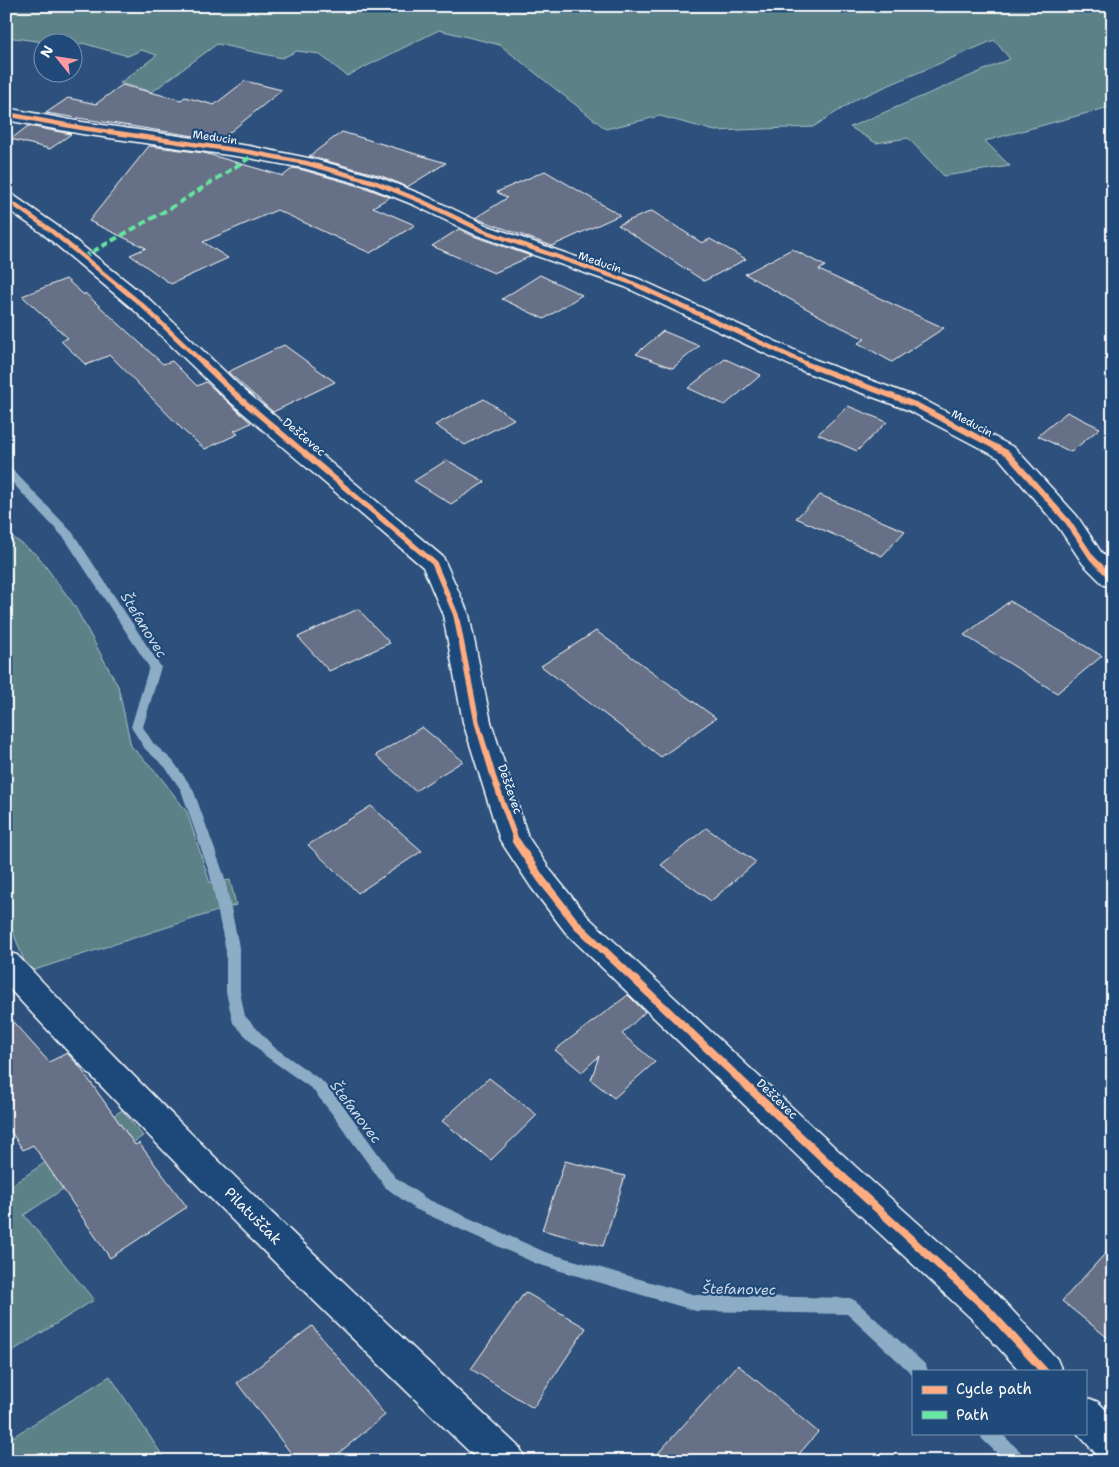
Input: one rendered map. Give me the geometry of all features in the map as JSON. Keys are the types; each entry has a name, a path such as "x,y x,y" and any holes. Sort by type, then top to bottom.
{"street":[{"name":"Meducin","path":"6,114 82,128 248,152 306,163 374,182 481,230 632,283 808,365 916,405 1007,453 1068,522 1092,558 1113,579"},
{"name":"Deščevec","path":"6,199 49,229 142,305 236,394 434,563 456,615 476,722 494,779 515,840 541,879 577,925 844,1179 986,1308 1043,1370"},
{"name":"Pilatuščak","path":"6,964 65,1028 340,1304 507,1461"},
{"path":"1086,1416 1113,1445"}],"green space":[{"path":"6,6 1113,6 1113,106 985,141 1010,166 944,176 908,138 876,143 850,127 1010,59 994,40 857,99 813,127 715,131 660,116 606,129 500,45 439,30 347,76 319,54 297,51 282,58 217,44 152,92 120,83 157,55 141,50 128,56 82,43 82,32 32,32 32,40 6,37"},
{"path":"6,532 38,556 74,605 118,686 131,746 158,774 187,812 210,883 230,880 236,905 28,972 6,913"},
{"path":"122,1110 143,1136 24,1215 94,1300 6,1355 6,1189"},
{"path":"110,1376 166,1461 6,1461 6,1441"}],"building":[{"path":"245,81 282,90 220,140 46,113 68,98 96,104 122,85 181,100 185,97 214,105"},
{"path":"28,126 71,134 50,149 11,139"},
{"path":"342,132 446,163 407,187 382,176 309,156"},
{"path":"149,146 204,153 283,176 293,168 366,188 390,197 373,207 415,225 370,253 277,210 203,242 228,258 171,284 130,255 146,248 89,221"},
{"path":"545,171 620,215 552,246 475,218 507,198 497,192"},
{"path":"652,211 702,243 710,239 746,259 704,281 618,225"},
{"path":"459,229 473,236 531,256 494,273 432,246"},
{"path":"792,249 825,266 819,270 944,328 892,362 858,343 865,339 745,274"},
{"path":"540,275 582,295 544,319 502,299"},
{"path":"66,279 84,295 85,293 163,364 172,361 197,386 206,382 251,423 234,431 238,434 205,449 185,432 110,355 86,365 61,341 68,338 22,296"},
{"path":"663,331 699,346 673,368 636,354"},
{"path":"284,345 335,382 273,412 228,372"},
{"path":"725,359 761,375 725,405 688,388"},
{"path":"484,399 514,419 465,445 435,425"},
{"path":"848,406 887,422 857,451 818,434"},
{"path":"1067,412 1100,428 1071,452 1038,436"},
{"path":"447,460 485,482 451,504 414,481"},
{"path":"820,495 905,531 882,556 796,518"},
{"path":"1010,601 1102,656 1057,693 964,635"},
{"path":"358,609 390,643 329,671 298,637"},
{"path":"596,631 716,718 661,757 541,666"},
{"path":"422,727 463,761 415,791 376,755"},
{"path":"371,806 422,851 358,893 308,845"},
{"path":"706,828 756,862 711,901 661,865"},
{"path":"628,995 645,1012 622,1034 655,1062 614,1098 591,1080 599,1056 582,1072 555,1050"},
{"path":"6,1014 49,1062 67,1053 79,1066 135,1145 139,1143 187,1207 110,1258 33,1145 23,1150 6,1124"},
{"path":"489,1078 537,1115 491,1160 442,1121"},
{"path":"565,1161 625,1176 603,1246 542,1230"},
{"path":"1113,1245 1113,1342 1062,1301"},
{"path":"525,1292 586,1328 533,1408 471,1369"},
{"path":"312,1326 385,1415 329,1461 297,1461 237,1383"},
{"path":"738,1365 818,1432 793,1461 651,1461"}],"waterway":[{"name":"Štefanovec","path":"6,469 69,536 155,667 137,727 149,746 169,764 187,789 217,875 233,951 233,992 238,1019 269,1051 317,1085 338,1110 390,1182 421,1204 543,1259 696,1303 850,1306 919,1370"},
{"name":"Štefanovec","path":"989,1434 1018,1461"}],"marked path":[{"path":"83,257 174,206 257,153"}],"cycle path":[{"path":"6,114 82,128 249,152 306,163 374,182 421,201 481,230 632,283 808,365 916,405 1007,453 1068,522 1092,558 1113,579"},
{"path":"6,199 49,229 142,305 236,395 434,563 456,615 477,722 494,779 515,840 541,879 577,925 845,1179 986,1308 1043,1370"}]}
